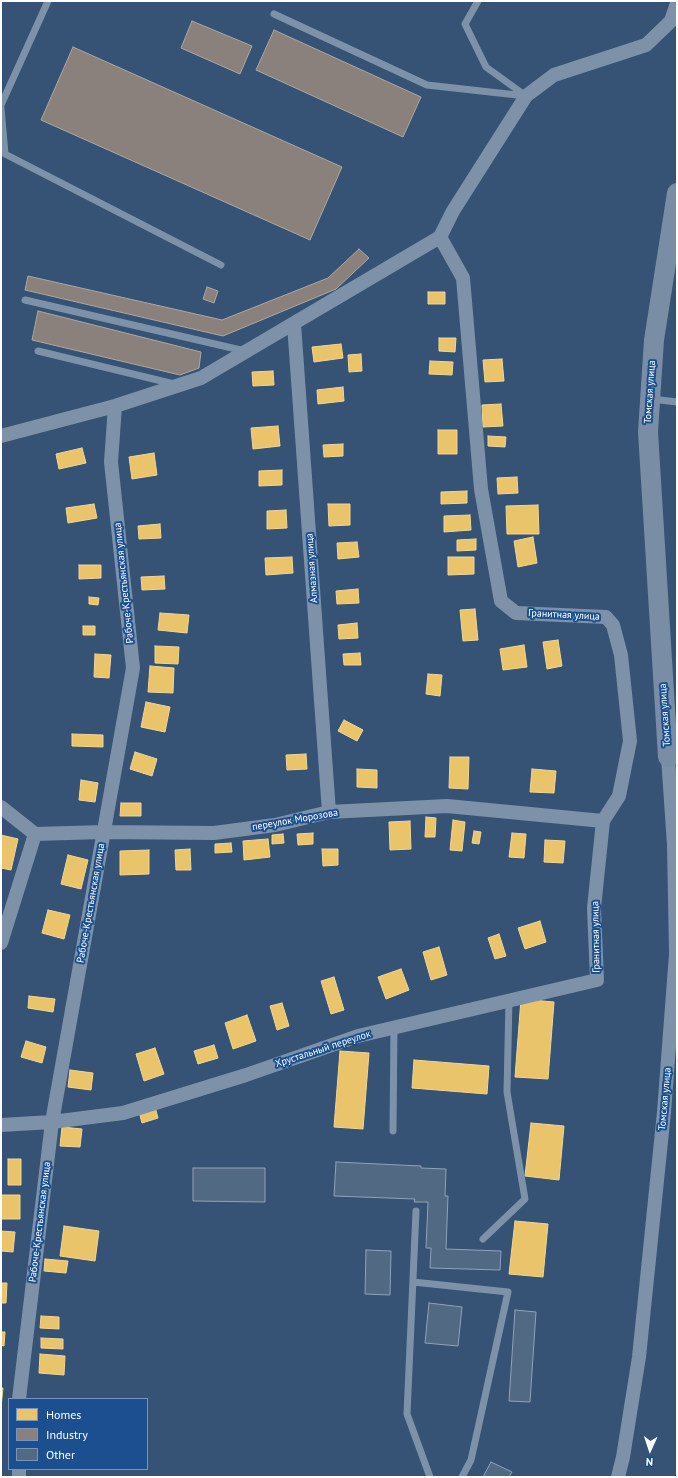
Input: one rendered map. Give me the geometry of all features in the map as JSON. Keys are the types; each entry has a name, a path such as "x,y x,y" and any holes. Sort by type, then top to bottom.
{"street":[{"path":"1,436 115,406 201,378 440,238 453,211 526,96 554,75 646,45 671,22 677,3"},
{"name":"Томская улица","path":"618,1477 623,1457 640,1350 664,1112 675,962 672,757 648,432 654,340 677,193"},
{"name":"Гранитная улица","path":"440,238 463,278 481,489 502,601 516,613 606,617 613,625 621,655 630,741 619,796 603,821 594,908 597,980"},
{"name":"Алмазная улица","path":"294,324 329,812"},
{"name":"Рабоче-Крестьянская улица","path":"19,1398 52,1122 133,668 111,462 115,406"},
{"name":"переулок Морозова","path":"35,834 103,832 214,833 275,825 329,812 447,806 603,821"},
{"path":"1,807 35,834 1,944"},
{"name":"Хрустальный переулок","path":"1,1125 52,1122 122,1112 246,1075 358,1036 597,980"}],"lane":[{"path":"48,1 1,106 5,154 221,265"},
{"path":"478,1 465,24 486,67 526,96"},
{"path":"274,14 427,85 526,96"},
{"path":"25,300 247,351"},
{"path":"38,351 178,386"},
{"path":"650,399 677,402"},
{"path":"483,1239 525,1199 507,1092 509,1000"},
{"path":"393,1131 394,1027"},
{"path":"416,1211 407,1414 430,1477"},
{"path":"413,1282 508,1292 471,1460 462,1477"}],"building: Homes":[{"path":"428,292 445,292 445,304 428,304"},
{"path":"439,338 456,338 455,352 439,351"},
{"path":"341,344 343,358 314,362 312,347"},
{"path":"361,354 362,371 349,372 348,355"},
{"path":"502,359 504,381 485,382 483,360"},
{"path":"430,361 453,362 452,375 429,374"},
{"path":"273,371 274,385 253,386 252,372"},
{"path":"343,387 344,401 318,404 317,390"},
{"path":"501,404 503,426 483,427 482,405"},
{"path":"278,426 280,446 253,449 251,428"},
{"path":"438,430 457,430 457,454 438,454"},
{"path":"488,436 506,437 505,447 488,446"},
{"path":"343,444 343,456 324,457 323,445"},
{"path":"82,448 86,463 59,469 56,454"},
{"path":"154,453 157,475 132,479 129,457"},
{"path":"282,470 282,485 259,486 259,471"},
{"path":"517,477 518,493 498,494 497,478"},
{"path":"467,491 467,503 441,504 441,492"},
{"path":"94,504 97,518 68,523 66,508"},
{"path":"328,504 350,504 350,525 329,526"},
{"path":"538,505 539,534 507,534 506,506"},
{"path":"286,510 287,528 267,529 267,511"},
{"path":"470,515 471,530 444,532 444,516"},
{"path":"160,524 161,538 139,539 138,526"},
{"path":"533,537 537,563 518,567 514,541"},
{"path":"476,539 476,550 457,551 457,540"},
{"path":"357,542 359,557 338,559 337,543"},
{"path":"292,557 293,573 266,575 265,558"},
{"path":"448,557 474,557 474,574 448,575"},
{"path":"79,565 101,565 101,578 79,579"},
{"path":"164,576 165,589 142,590 141,577"},
{"path":"358,589 359,603 337,604 336,591"},
{"path":"89,597 99,598 98,605 89,604"},
{"path":"475,609 478,640 463,641 460,610"},
{"path":"160,613 189,615 187,633 158,630"},
{"path":"357,623 358,638 339,639 338,625"},
{"path":"83,626 95,626 95,635 83,635"},
{"path":"558,640 562,666 547,669 543,642"},
{"path":"524,645 527,667 503,670 500,649"},
{"path":"155,646 179,647 178,664 155,663"},
{"path":"360,653 361,665 344,665 343,654"},
{"path":"95,654 111,655 109,678 94,677"},
{"path":"150,666 174,668 173,693 148,692"},
{"path":"428,674 442,675 440,696 426,694"},
{"path":"146,702 170,707 165,732 141,727"},
{"path":"344,720 363,730 357,741 338,731"},
{"path":"72,734 103,735 103,747 72,746"},
{"path":"135,752 157,759 152,776 130,769"},
{"path":"306,754 307,769 287,770 286,755"},
{"path":"450,757 469,757 468,789 449,788"},
{"path":"357,769 377,770 377,788 357,787"},
{"path":"532,769 556,771 554,793 530,792"},
{"path":"81,780 98,783 95,802 79,800"},
{"path":"121,803 141,803 141,816 120,816"},
{"path":"426,817 436,818 435,837 425,837"},
{"path":"453,820 465,822 462,851 450,850"},
{"path":"410,821 411,849 390,850 389,822"},
{"path":"474,831 481,832 479,844 472,843"},
{"path":"313,833 313,844 298,845 297,834"},
{"path":"512,833 526,834 524,858 509,857"},
{"path":"283,834 284,843 272,844 272,835"},
{"path":"1,835 18,839 11,870 1,868"},
{"path":"268,839 270,857 244,860 243,841"},
{"path":"545,840 565,841 563,863 544,862"},
{"path":"231,843 232,852 215,853 215,844"},
{"path":"190,849 191,870 176,870 175,850"},
{"path":"322,849 338,849 338,865 323,866"},
{"path":"149,850 149,874 120,875 120,851"},
{"path":"68,855 88,860 81,889 61,884"},
{"path":"48,910 70,915 64,939 42,933"},
{"path":"540,921 546,942 525,949 518,928"},
{"path":"499,934 506,956 495,959 488,938"},
{"path":"439,947 447,975 431,980 423,952"},
{"path":"401,969 409,990 386,999 378,977"},
{"path":"334,977 344,1010 331,1014 321,981"},
{"path":"29,996 55,999 53,1012 28,1008"},
{"path":"521,999 554,1002 548,1079 515,1077"},
{"path":"282,1003 289,1026 277,1030 270,1006"},
{"path":"247,1015 256,1041 233,1049 225,1023"},
{"path":"26,1041 46,1047 42,1063 21,1057"},
{"path":"214,1045 218,1058 198,1064 194,1051"},
{"path":"155,1048 164,1074 144,1081 136,1054"},
{"path":"340,1051 369,1053 363,1129 334,1127"},
{"path":"414,1060 489,1066 487,1094 412,1088"},
{"path":"70,1070 93,1073 91,1090 68,1087"},
{"path":"154,1103 158,1118 142,1123 138,1108"},
{"path":"531,1123 564,1126 559,1180 525,1176"},
{"path":"62,1127 82,1129 80,1147 60,1146"},
{"path":"8,1159 21,1159 21,1185 8,1185"},
{"path":"1,1195 20,1195 20,1219 1,1219"},
{"path":"515,1221 548,1224 543,1277 509,1274"},
{"path":"64,1226 99,1231 95,1261 60,1256"},
{"path":"1,1231 15,1232 13,1252 1,1251"},
{"path":"45,1259 68,1261 66,1273 44,1271"},
{"path":"1,1283 7,1283 6,1303 1,1303"},
{"path":"41,1316 59,1317 59,1329 40,1328"},
{"path":"1,1332 5,1332 4,1346 1,1345"},
{"path":"41,1338 63,1339 63,1349 41,1348"},
{"path":"40,1354 65,1356 64,1375 39,1373"},
{"path":"1,1388 3,1388 1,1407"}],"building: Industry":[{"path":"192,21 252,46 240,74 181,48"},
{"path":"274,30 421,97 403,137 256,70"},
{"path":"73,47 342,167 310,240 41,120"},
{"path":"359,249 369,258 336,289 223,336 25,290 28,276 222,320 328,278"},
{"path":"207,287 218,291 214,303 203,299"},
{"path":"38,311 201,352 199,368 180,375 32,340"}],"building: Other":[{"path":"336,1162 421,1166 421,1168 446,1169 445,1196 448,1196 446,1249 501,1251 500,1270 430,1268 431,1248 426,1248 428,1202 414,1202 415,1199 334,1196"},
{"path":"193,1168 265,1168 265,1202 193,1201"},
{"path":"366,1250 391,1251 390,1295 365,1294"},
{"path":"429,1303 462,1307 458,1346 425,1343"},
{"path":"515,1310 536,1312 530,1402 509,1401"},
{"path":"491,1462 512,1472 509,1477 483,1477"}]}
